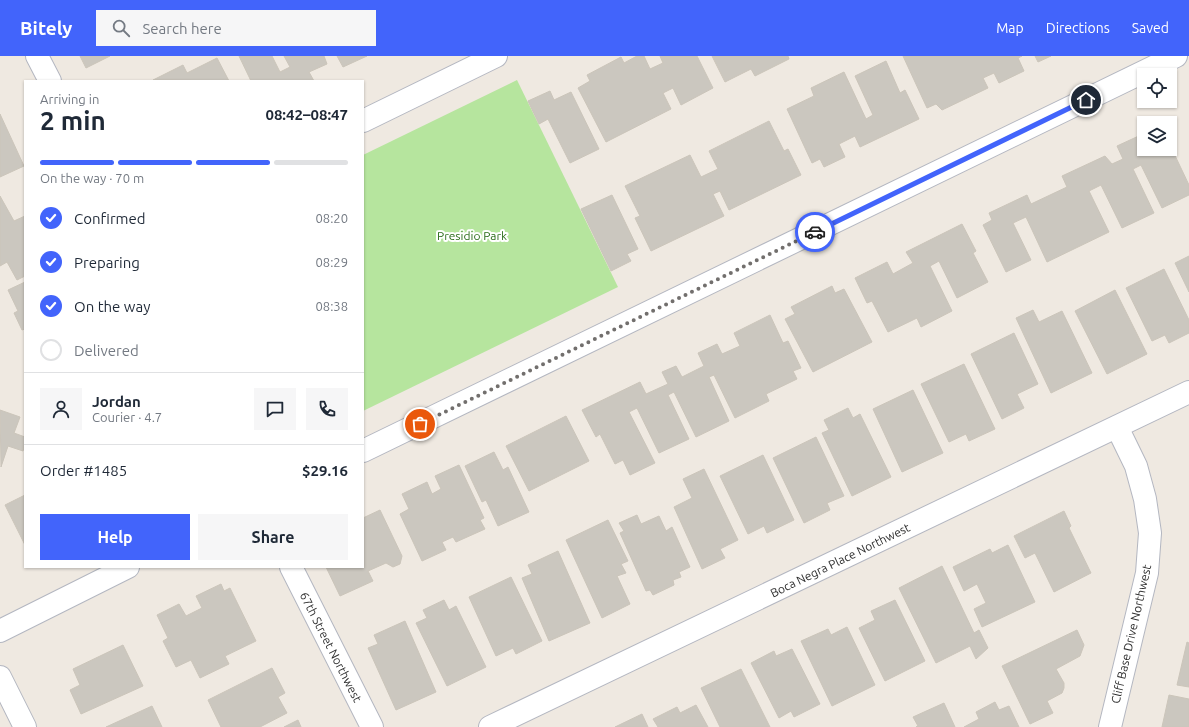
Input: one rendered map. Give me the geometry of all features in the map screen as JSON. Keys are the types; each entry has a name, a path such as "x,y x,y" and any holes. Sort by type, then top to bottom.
{"street":[{"path":"37,56 49,80"},
{"path":"364,121 496,56"},
{"path":"364,451 1176,56"},
{"name":"Boca Negra Place Northwest","path":"490,727 1189,392"},
{"name":"Cliff Base Drive Northwest","path":"1110,727 1146,573 1150,533 1145,499 1136,466 1117,427"},
{"path":"0,631 126,568"},
{"name":"67th Street Northwest","path":"292,568 372,727"},
{"path":"0,677 25,727"}],"green space":[{"name":"Presidio Park","path":"517,80 618,287 364,411 364,155"}],"building":[{"path":"80,56 110,56 86,68"},
{"path":"239,56 272,56 280,72 290,67 284,56 324,56 327,64 309,72 313,80 251,80"},
{"path":"337,56 367,56 343,67"},
{"path":"637,56 644,56 650,69 663,63 660,56 697,56 713,88 681,105 673,88 663,93 671,109 606,142 578,88 590,81 587,75 621,57 624,63"},
{"path":"712,56 788,56 789,59 755,76 751,69 725,82"},
{"path":"903,56 1022,56 1018,58 1024,71 999,83 994,73 983,78 988,88 942,110 936,104 927,108"},
{"path":"1035,56 1051,56 1038,62"},
{"path":"217,58 228,80 153,80 183,65 187,73"},
{"path":"886,61 900,93 905,90 919,119 860,147 855,136 839,144 845,157 824,167 820,159 812,163 787,109 814,96 811,88 844,72 866,119 873,115 855,76"},
{"path":"550,91 554,100 571,92 599,149 570,163 548,119 539,124 528,101"},
{"path":"0,114 24,166 0,177"},
{"path":"769,121 784,151 788,149 801,175 729,210 720,191 713,194 724,216 651,251 635,218 640,216 625,186 690,155 701,177 718,169 709,151"},
{"path":"1137,137 1137,156 1175,156 1189,185 1189,195 1162,208 1141,165 1133,169 1154,213 1122,228 1101,185 1089,191 1109,232 1047,262 1026,217 1013,223 1031,260 1006,272 983,225 992,220 989,213 1027,195 1031,204 1067,187 1062,176 1105,156 1112,164 1123,159 1117,146"},
{"path":"612,195 638,249 627,254 631,261 611,271 581,209"},
{"path":"0,196 14,221 24,216 24,276 17,280 7,262 0,266"},
{"path":"962,224 976,251 973,253 988,282 957,298 939,261 930,266 952,311 921,327 917,318 888,332 872,301 867,303 855,278 887,262 893,274 913,263 906,252"},
{"path":"1189,256 1189,292 1175,263"},
{"path":"1164,269 1189,320 1189,333 1169,343 1165,335 1152,341 1126,288"},
{"path":"24,282 24,329 22,330 14,313 18,311 8,290"},
{"path":"832,286 835,293 844,289 872,342 813,372 785,319 795,314 791,307"},
{"path":"1115,290 1147,354 1107,374 1075,311"},
{"path":"1033,310 1039,322 1062,311 1092,373 1051,393 1016,318"},
{"path":"770,315 783,343 788,341 801,368 793,371 797,379 766,394 769,401 735,418 714,375 709,377 729,421 696,437 674,392 668,395 689,439 659,453 637,408 629,412 655,463 630,475 623,460 615,464 600,434 596,437 582,410 640,382 646,394 668,384 662,372 676,366 682,377 704,366 698,353 717,344 722,354 740,346 734,333"},
{"path":"1014,333 1038,384 1017,394 1024,408 1002,419 971,354"},
{"path":"964,364 995,429 969,441 966,434 949,442 921,384"},
{"path":"913,390 943,453 902,472 873,409"},
{"path":"848,408 853,418 860,414 891,477 852,496 822,433 829,430 824,420"},
{"path":"0,410 20,417 14,433 24,437 23,451 8,446 1,467"},
{"path":"566,416 589,461 529,491 506,446"},
{"path":"816,437 844,496 827,503 830,510 804,523 773,458"},
{"path":"494,452 503,470 508,467 529,512 498,526 486,500 482,502 465,466"},
{"path":"763,455 794,520 767,533 764,526 748,534 720,476"},
{"path":"459,465 484,518 480,520 485,529 456,542 453,537 442,542 446,550 422,561 400,514 409,509 402,494 427,482 432,494 441,489 435,476"},
{"path":"704,469 738,540 720,549 725,558 702,569 674,507 692,498 683,479"},
{"path":"24,496 24,543 5,505"},
{"path":"380,510 402,556 400,564 393,567 386,563 368,571 373,581 340,596 326,568 364,568 364,518"},
{"path":"1064,511 1071,526 1069,528 1091,573 1054,592 1035,553 1025,558 1014,536"},
{"path":"637,515 641,524 659,516 666,531 672,527 690,567 679,572 681,577 673,580 674,585 653,595 650,590 646,591 620,533 624,531 619,523"},
{"path":"608,520 628,561 621,564 626,573 617,576 630,604 602,618 566,540"},
{"path":"1008,545 1035,602 982,627 974,609 986,603 977,584 964,591 953,567 990,549 992,553"},
{"path":"558,551 590,623 549,641 522,578 532,574 528,565"},
{"path":"942,566 974,633 979,630 988,648 976,659 970,646 936,663 899,588"},
{"path":"511,577 542,641 516,654 513,648 496,656 469,597"},
{"path":"221,584 224,591 230,588 256,641 225,656 229,664 200,678 191,660 176,667 163,641 168,638 157,615 179,604 186,616 202,608 196,596"},
{"path":"444,600 449,610 456,606 486,667 447,686 416,623 427,618 423,610"},
{"path":"895,600 925,661 885,681 859,628 875,620 871,611"},
{"path":"405,621 436,692 396,710 368,648 378,644 374,635"},
{"path":"847,627 875,685 832,706 801,641 828,629 831,635"},
{"path":"1077,630 1084,645 1080,656 1056,669 1064,683 1064,688 1062,693 1047,701 1053,713 1030,724 1002,666"},
{"path":"1187,642 1189,643 1189,687 1177,685"},
{"path":"123,645 143,686 81,714 70,690 80,685 73,669"},
{"path":"792,649 820,704 794,717 791,711 779,718 751,663 774,651 776,656"},
{"path":"272,668 285,693 278,697 287,713 260,727 221,727 208,700"},
{"path":"741,669 770,727 720,727 701,688"},
{"path":"1169,695 1189,699 1189,727 1162,727"},
{"path":"995,702 999,710 1009,706 1019,727 964,727 979,719 976,712"},
{"path":"944,703 955,727 916,727 918,726 913,717"},
{"path":"696,705 708,727 658,727 653,719 677,707 680,713"},
{"path":"152,706 162,727 106,727"},
{"path":"642,714 648,727 615,727"},
{"path":"298,720 301,727 284,727"}],"way so far":[{"path":"420,424 815,232"}],"route":[{"path":"815,232 1086,100"}]}
